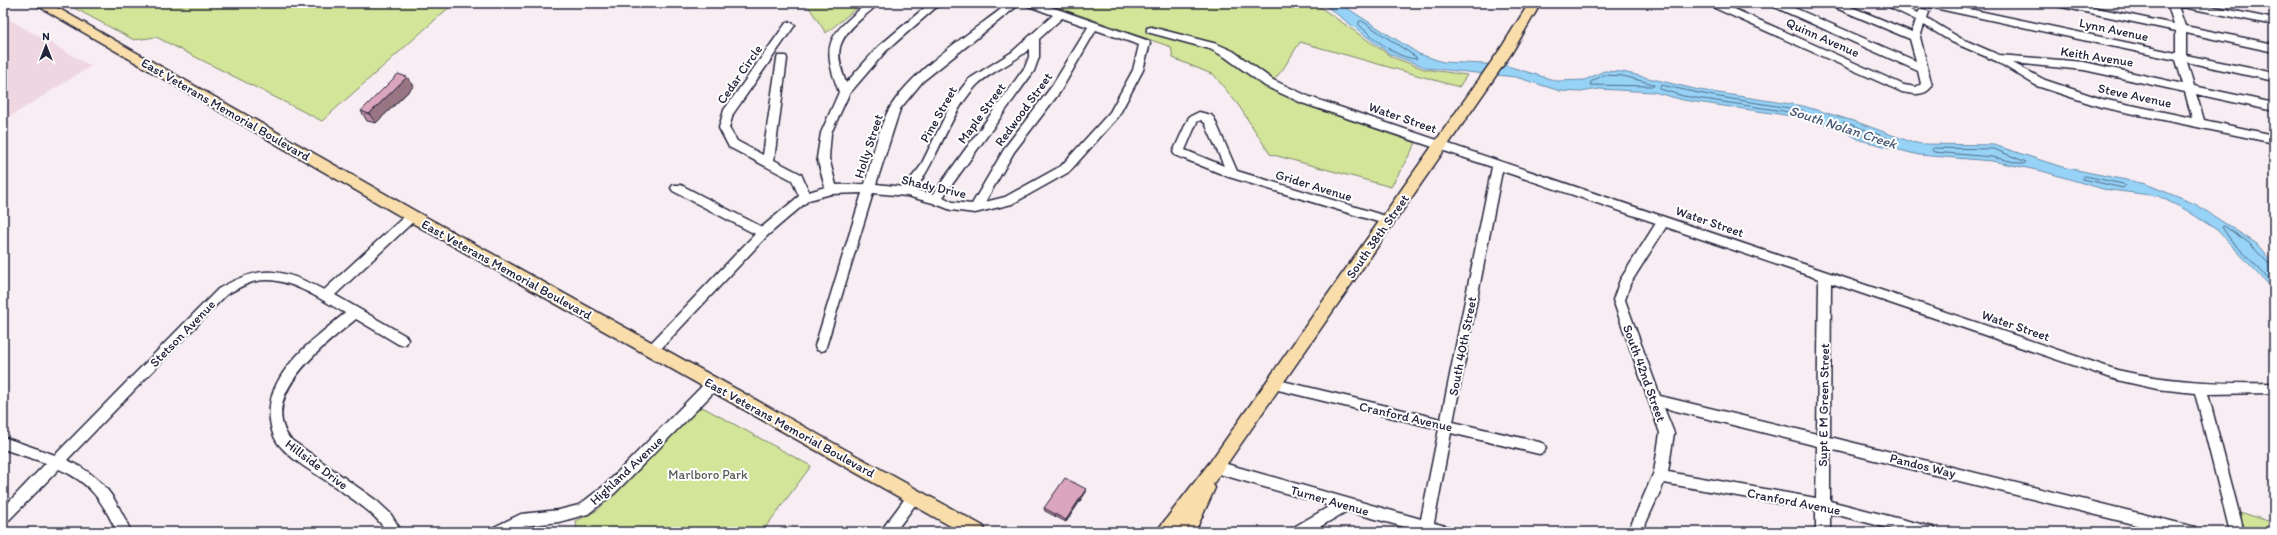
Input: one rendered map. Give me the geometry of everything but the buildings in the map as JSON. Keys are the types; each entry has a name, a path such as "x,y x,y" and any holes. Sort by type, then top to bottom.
{"main road":[{"name":"East Veterans Memorial Boulevard","path":"39,3 412,216 977,532"},
{"name":"South 38th Street","path":"1165,532 1216,467 1388,222 1506,51 1535,3"},
{"name":"South 38th Street","path":"1186,532 1216,467"}],"street":[{"path":"844,92 834,70 831,53 838,34 873,3"},
{"path":"831,190 823,158 826,133 844,92 882,49 936,3"},
{"name":"Holly Street","path":"821,346 886,132 895,108 919,78 1016,3"},
{"path":"1030,3 1093,26"},
{"name":"Quinn Avenue","path":"1712,3 1902,88 1917,91 1927,86 1924,69"},
{"path":"1774,3 1924,69"},
{"path":"1833,3 1915,37"},
{"path":"1886,3 1922,19"},
{"path":"1924,69 1915,37 1922,19 1925,3"},
{"name":"Lynn Avenue","path":"1925,3 2274,77"},
{"path":"2057,3 2274,48"},
{"path":"2172,3 2180,29 2181,58 2199,123"},
{"path":"2179,3 2274,22"},
{"name":"Pine Street","path":"907,192 924,168 958,101 973,82 1016,55 1060,14"},
{"name":"Keith Avenue","path":"1922,19 1956,40 1997,58 2084,66 2274,107"},
{"name":"Cedar Circle","path":"790,25 728,112 724,128 733,144 797,177 805,197"},
{"name":"Shady Drive","path":"652,350 763,233 805,197 831,190 869,188 907,192 936,199 951,206 975,209 1008,201 1065,169 1114,114 1138,70 1145,42 1093,26"},
{"name":"Redwood Street","path":"975,209 1010,150 1056,90 1093,26"},
{"name":"Water Street","path":"1151,30 1213,46 1230,54 1269,83 1295,96 1664,220 1825,277 2118,375 2161,386 2201,390 2274,388"},
{"name":"Maple Street","path":"936,199 1030,68 1034,57 1034,39"},
{"name":"Steve Avenue","path":"1997,58 2041,83 2101,103 2274,139"},
{"path":"768,161 782,59"},
{"path":"759,70 776,74 779,80"},
{"name":"Grider Avenue","path":"1233,174 1210,121 1203,116 1195,118 1179,152 1233,174 1388,222"},
{"name":"South 40th Street","path":"1426,527 1498,164"},
{"path":"677,188 763,233"},
{"path":"325,297 412,216"},
{"name":"South 42nd Street","path":"1635,532 1659,476 1664,458 1667,433 1620,300 1624,283 1664,220"},
{"name":"Stetson Avenue","path":"3,517 222,292 236,283 268,275 281,277 325,297 402,340"},
{"name":"Supt E M Green Street","path":"1823,532 1822,505 1825,277"},
{"name":"Hillside Drive","path":"354,313 315,345 293,369 277,396 274,421 284,442 371,504 389,522 395,532"},
{"name":"Highland Avenue","path":"499,532 522,520 560,516 583,510 610,489 713,384"},
{"name":"Cranford Avenue","path":"1274,384 1539,448"},
{"path":"2201,390 2237,532"},
{"name":"Pandos Way","path":"1655,400 1823,440 2191,532"},
{"path":"3,443 56,461 79,472 101,490 124,532"},
{"name":"Turner Avenue","path":"1216,467 1344,505 1444,532"},
{"name":"Cranford Avenue","path":"1659,476 1822,505 1928,532"},
{"path":"887,532 914,497"},
{"path":"1300,532 1344,505"}],"shaded area":[{"path":"3,16 91,66 3,121"}],"green space":[{"path":"65,3 454,3 322,121 156,37 134,40"},
{"path":"806,3 863,3 826,33"},
{"path":"1045,3 1314,3 1392,57 1424,69 1467,75 1459,87 1300,42 1283,69 1268,87 1297,102 1416,143 1391,187 1270,154 1239,106 1214,75 1173,58 1171,47"},
{"name":"Marlboro Park","path":"695,403 811,466 762,532 577,532 576,521 598,510"},
{"path":"2240,512 2274,523 2274,532 2245,532"}],"water":[{"name":"South Nolan Creek","path":"1322,3 1339,3 1419,54 1443,62 1504,65 1557,81 1585,80 1604,71 1623,72 1699,90 1803,106 1857,122 1911,142 1923,144 1994,145 2062,167 2146,184 2195,204 2257,244 2274,265 2274,290 2217,230 2186,210 2158,196 2103,189 2042,171 1992,161 1919,155 1860,140 1842,130 1805,118 1683,100 1654,92 1599,89 1581,92 1560,91 1516,77 1427,68 1390,54"}],"railway":[{"path":"2264,3 2274,5"}]}
